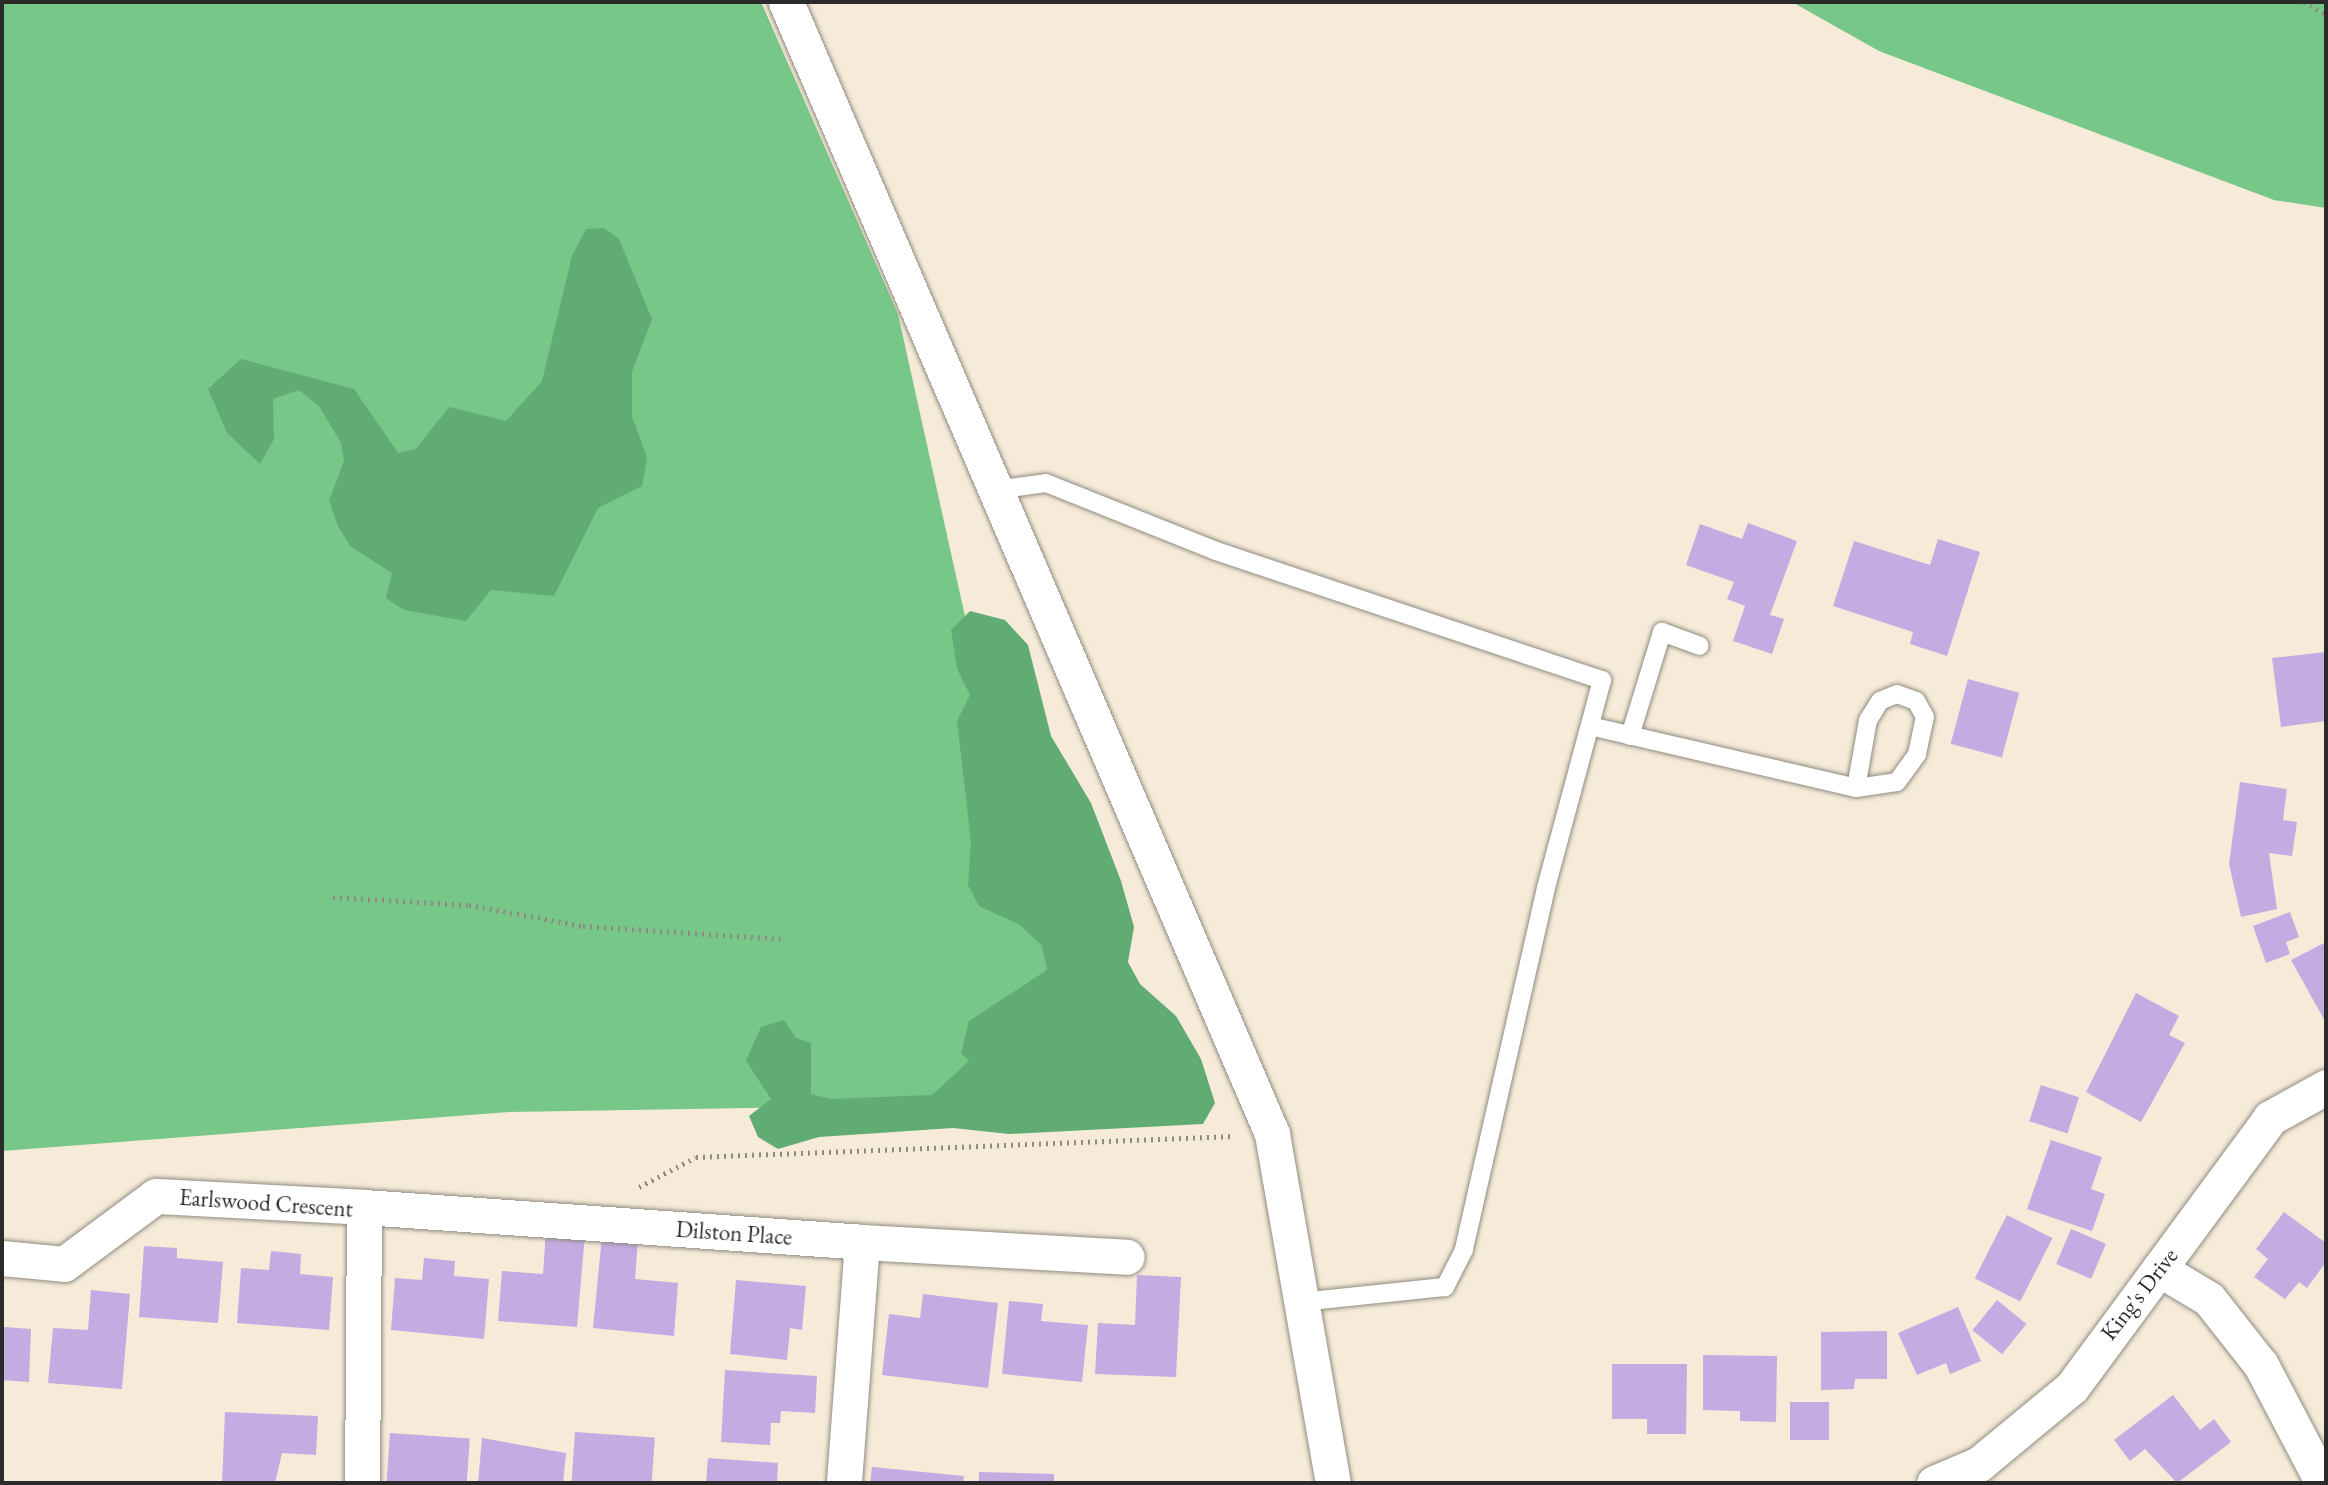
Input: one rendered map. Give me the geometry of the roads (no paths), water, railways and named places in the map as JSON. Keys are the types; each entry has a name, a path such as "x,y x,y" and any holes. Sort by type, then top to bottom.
{"street":[{"path":"786,2 1272,1134 1333,1483"},
{"name":"King's Drive","path":"1934,1483 1979,1464 2072,1387 2270,1118 2326,1087"},
{"name":"Earlswood Crescent","path":"2,1258 64,1264 156,1196 364,1207 362,1483"},
{"name":"Dilston Place","path":"364,1207 862,1242 1127,1257"},
{"path":"844,1483 862,1242"},
{"path":"2159,1269 2208,1299 2262,1365 2323,1483"}],"lane":[{"path":"995,490 1046,483 1216,551 1602,680 1464,1250 1445,1287 1300,1302"},
{"path":"1630,736 1661,632 1700,646"},
{"path":"1590,726 1856,788 1897,782 1917,754 1925,717 1916,701 1898,694 1880,701 1868,720 1856,788"}]}
